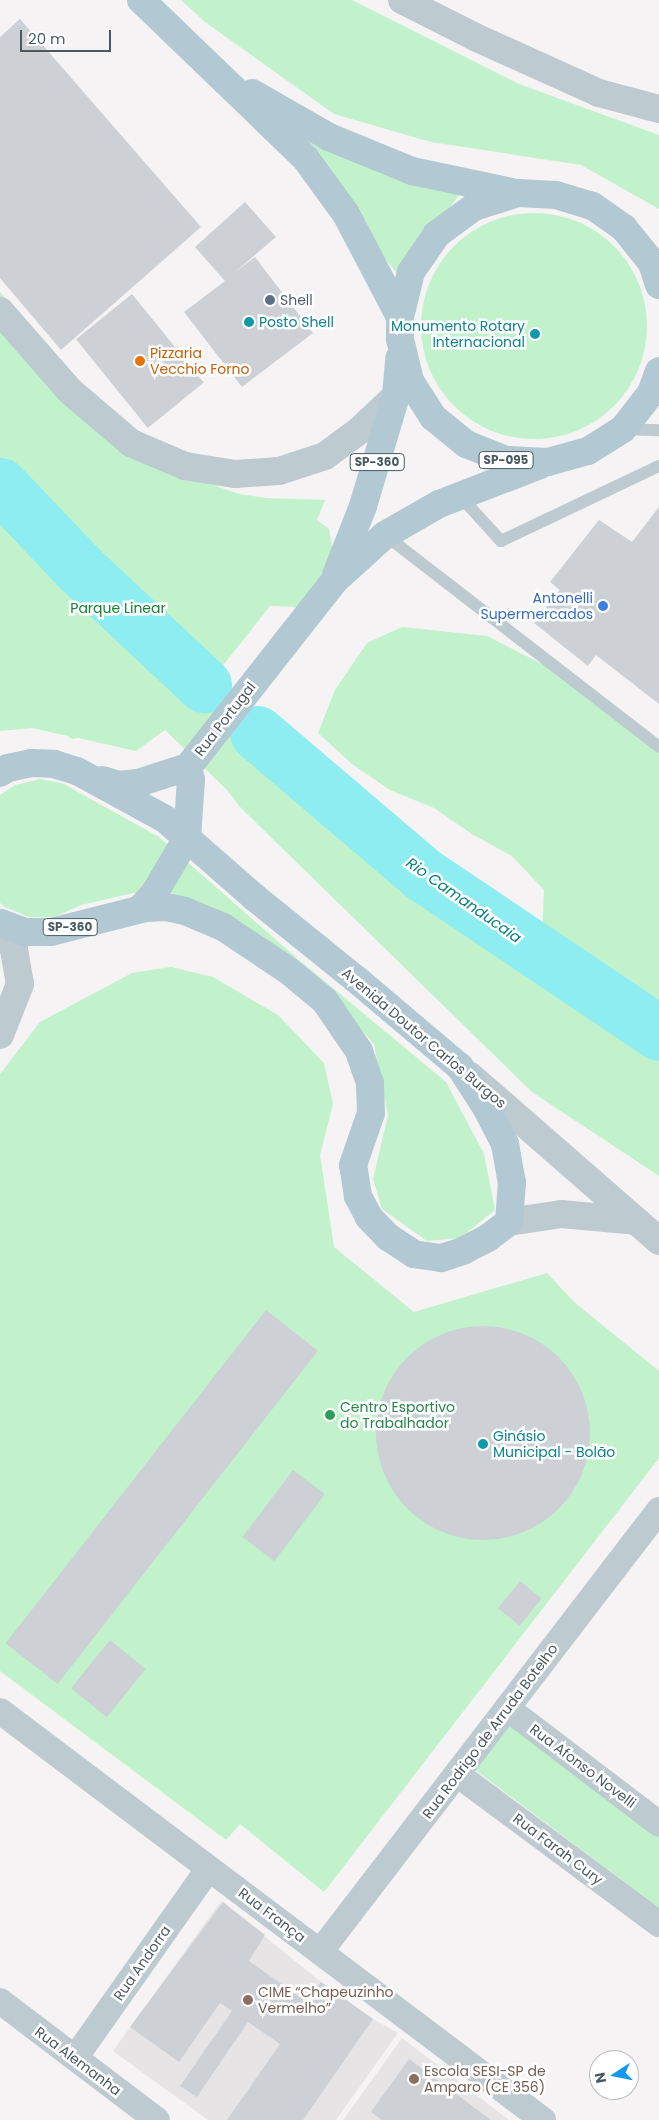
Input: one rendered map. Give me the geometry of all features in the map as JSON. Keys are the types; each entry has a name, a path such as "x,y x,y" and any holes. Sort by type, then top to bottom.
{"main road":[{"name":"SP-095","path":"141,0 306,159 346,214 400,328 410,381 433,417 459,439 466,444 506,460 548,462 588,451 623,429 656,385"},
{"name":"SP-095","path":"220,75 329,136 412,171 518,194 556,195 592,206 624,228 652,263 659,285"},
{"name":"SP-095","path":"400,328 411,272 437,234 474,207 518,194"},
{"name":"SP-095","path":"624,228 659,238"},
{"name":"Rua Portugal","path":"334,580 363,506 396,396 400,328"},
{"name":"Rua Portugal","path":"77,771 118,785 138,784 192,762 334,580 385,535 439,504 548,462"},
{"path":"140,909 154,894 187,838 192,762"},
{"path":"0,773 8,768 31,763 54,764 77,771"},
{"name":"Avenida Doutor Carlos Burgos","path":"77,771 165,819 254,898 357,980 460,1067"},
{"path":"140,909 166,907 185,911 223,927 289,972 325,1002 359,1051 370,1083 371,1113 353,1165 358,1196 369,1217 388,1237 414,1254 441,1258 471,1247 488,1238 509,1222 512,1182 505,1144 486,1107 460,1067"},
{"name":"SP-360","path":"0,923 25,932 52,932 140,909"}],"street":[{"path":"402,0 475,37 599,94 659,109"},
{"path":"0,311 70,391 131,443 185,466 235,474 279,472 325,456 360,430 396,396"},
{"path":"0,923 14,949 13,977 0,1035"},
{"name":"Avenida Doutor Carlos Burgos","path":"460,1067 659,1241"},
{"path":"509,1222 561,1214 636,1221"},
{"name":"Rua Rodrigo de Arruda Botelho","path":"320,1952 507,1708 651,1537 659,1510"},
{"name":"Rua Afonso Novelli","path":"507,1708 659,1824"},
{"name":"Rua França","path":"0,1711 543,2120"},
{"name":"Rua Farah Cury","path":"457,1774 659,1924"},
{"name":"Rua Andorra","path":"75,2058 209,1868"},
{"name":"Rua Alemanha","path":"3,2009 75,2058 157,2120"}],"lane":[{"path":"623,429 659,430"},
{"path":"460,496 501,541 659,466"},
{"path":"385,535 659,747"}],"shaded area":[{"name":"CIME “Chapeuzinho Vermelho”","path":"221,1901 321,1982 373,2019 398,2033 336,2120 208,2120 113,2051"},
{"name":"Escola SESI-SP de Amparo (CE 356)","path":"402,2038 509,2120 343,2120"}],"green space":[{"path":"181,0 352,0 519,84 659,135 659,209 581,165 431,142 334,114 205,22"},
{"path":"277,118 460,194 398,275"},
{"path":"523,213 545,213 567,217 587,226 606,238 622,254 634,273 643,293 647,326 643,359 639,369 622,398 606,414 587,426 567,435 545,439 523,439 501,435 481,426 462,414 446,398 434,379 425,359 421,337 421,315 425,293 434,273 446,254 462,238 481,226 501,217"},
{"name":"Parque Linear","path":"0,292 116,424 193,478 239,494 266,498 325,500 317,520 329,529 338,578 321,608 270,606 214,677 259,715 343,832 418,884 462,902 497,932 542,938 544,890 512,856 472,834 434,808 390,790 352,764 318,733 335,690 367,643 402,627 487,636 570,678 659,749 659,1176 532,1092 240,807 227,790 165,730 136,751 78,738 72,739 68,736 32,728 0,731"},
{"path":"40,779 62,783 159,837 298,959 160,887 81,905 54,917 29,917 5,907 0,903 0,795 15,785"},
{"path":"298,959 446,1082 484,1154 495,1210 460,1238 427,1241 382,1209 373,1179 388,1115 374,1044"},
{"name":"Centro Esportivo do Trabalhador","path":"171,967 213,977 278,1015 324,1063 333,1104 320,1155 334,1247 414,1312 547,1273 574,1302 659,1371 659,1458 324,1892 240,1824 226,1840 0,1671 0,1074 40,1022 132,973"},
{"path":"508,1723 659,1837 659,1908 474,1769"}],"building":[{"path":"20,19 201,227 61,350 0,278 0,37"},
{"name":"Posto Shell","path":"245,202 276,237 234,273 255,257 313,333 242,387 184,312 225,281 195,247"},
{"name":"Pizzaria Vecchio Forno","path":"132,294 204,383 148,428 76,339"},
{"name":"Antonelli Supermercados","path":"659,507 659,704 596,655 588,666 534,623 560,590 550,582 599,520 632,542"},
{"path":"266,1310 318,1351 58,1684 6,1643"},
{"name":"Ginásio Municipal - Bolão","path":"472,1326 494,1326 514,1330 534,1338 559,1357 578,1382 586,1402 590,1433 586,1464 578,1484 559,1509 534,1528 514,1536 494,1540 472,1540 452,1536 432,1528 415,1516 400,1501 388,1484 380,1464 376,1444 376,1422 380,1402 388,1382 400,1365 415,1350 432,1338 452,1330"},
{"path":"293,1470 325,1494 274,1561 242,1537"},
{"path":"520,1581 542,1599 520,1626 498,1608"},
{"path":"110,1640 146,1669 107,1717 71,1688"},
{"name":"CIME “Chapeuzinho Vermelho”","path":"223,1902 265,1935 249,1961 307,2002 321,1982 373,2019 303,2120 227,2120 280,2044 248,2022 197,2097 180,2086 232,2011 220,2003 179,2062 130,2027"},
{"path":"409,2059 491,2120 382,2120 371,2112"}],"waterway":[{"name":"Rio Camanducaia","path":"0,485 80,569 204,685"},
{"name":"Rio Camanducaia","path":"257,733 424,875 659,1033"}],"place":[{"name":"Shell","path":"270,300"},
{"name":"Posto Shell","path":"249,322"},
{"name":"Monumento Rotary Internacional","path":"535,334"},
{"name":"Pizzaria Vecchio Forno","path":"140,361"},
{"name":"Antonelli Supermercados","path":"603,606"},
{"name":"Centro Esportivo do Trabalhador","path":"330,1415"},
{"name":"Ginásio Municipal - Bolão","path":"483,1444"},
{"name":"CIME “Chapeuzinho Vermelho”","path":"248,2000"},
{"name":"Escola SESI-SP de Amparo (CE 356)","path":"414,2079"}]}
